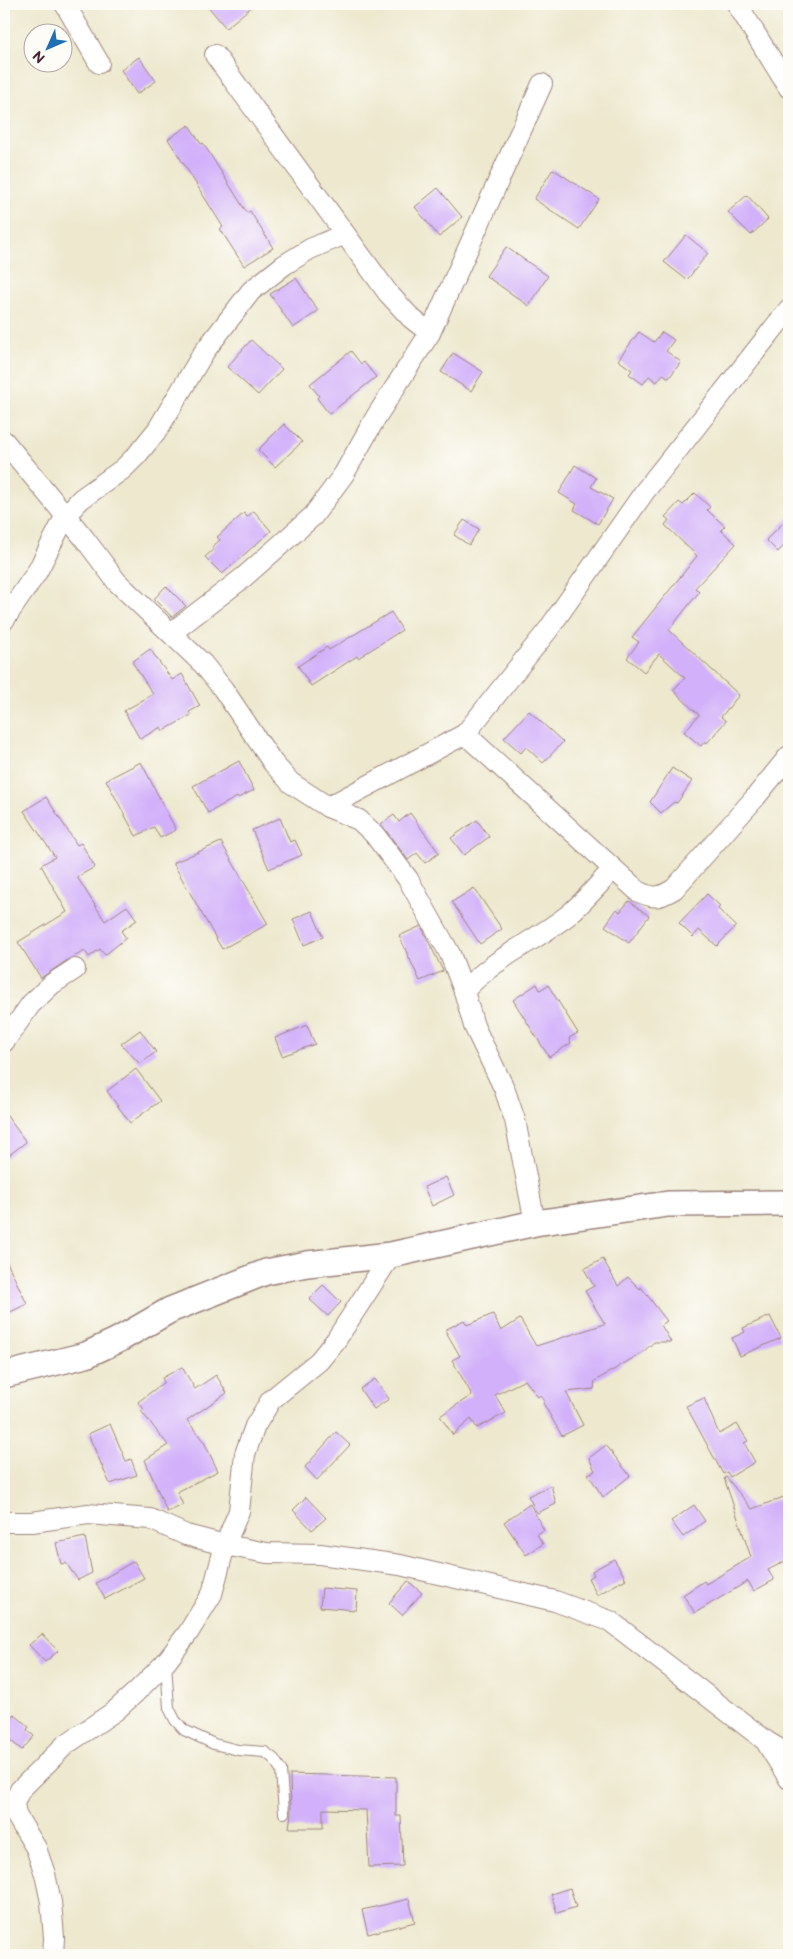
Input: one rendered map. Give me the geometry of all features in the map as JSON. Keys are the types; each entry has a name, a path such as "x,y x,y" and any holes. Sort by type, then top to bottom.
{"street":[{"path":"65,4 99,63"},
{"path":"737,4 789,88"},
{"path":"215,55 388,293 411,318 430,333"},
{"path":"171,633 244,577 313,516 344,474 376,417 430,333 542,84"},
{"path":"4,620 36,572 66,515 81,499 123,469 138,455 158,429 204,352 251,291 284,264 310,249 345,234"},
{"path":"328,807 465,734 548,630 645,491 789,309"},
{"path":"4,441 66,515 117,582 203,664 223,690 272,763 291,783 310,797 358,820 374,834 403,872 450,954 464,991 474,1026 504,1088 515,1120 535,1223"},
{"path":"465,734 639,892 651,897 662,896 674,889 754,799 789,756"},
{"path":"464,991 478,976 496,962 565,917 585,900 613,869"},
{"path":"4,1042 31,1004 52,984 75,969"},
{"path":"5,1370 86,1355 118,1340 170,1310 266,1272 306,1264 391,1256 535,1223 668,1204 789,1203"},
{"path":"53,1955 54,1938 45,1874 36,1848 10,1815 14,1802 20,1790 44,1764 65,1745 115,1710 136,1692 166,1662 188,1633 212,1594 225,1544 239,1511 244,1454 255,1426 271,1400 319,1360 336,1340 391,1256"},
{"path":"4,1522 32,1522 88,1514 150,1519 186,1535 225,1544 267,1552 320,1554 400,1566 555,1601 610,1622 766,1742 789,1755"},
{"path":"766,1742 789,1779"}],"lane":[{"path":"166,1662 169,1708 175,1720 184,1730 214,1744 238,1750 265,1752 274,1759 281,1770 284,1813"}],"building":[{"path":"206,4 255,4 226,28"},
{"path":"139,57 156,81 137,94 121,70"},
{"path":"189,125 201,144 203,143 247,213 250,211 273,248 244,266 220,229 223,227 168,139"},
{"path":"553,169 599,199 579,229 534,199"},
{"path":"438,188 462,217 439,237 415,207"},
{"path":"747,195 768,219 751,235 728,212"},
{"path":"686,235 708,253 687,280 664,262"},
{"path":"506,247 548,276 529,306 486,276"},
{"path":"296,278 318,311 293,328 270,294"},
{"path":"639,332 654,342 662,332 674,340 666,351 681,362 669,378 663,374 657,382 649,376 643,384 629,374 632,370 618,360"},
{"path":"251,340 282,369 258,395 227,367"},
{"path":"351,351 361,364 364,362 376,377 329,414 317,398 319,396 310,384"},
{"path":"453,353 483,372 471,391 441,372"},
{"path":"284,424 302,442 275,467 258,450"},
{"path":"575,465 596,478 591,487 613,499 598,524 574,510 577,504 559,493"},
{"path":"695,493 710,507 707,510 725,526 721,530 736,544 695,588 699,592 669,630 739,695 721,717 726,721 707,743 705,741 701,746 684,732 699,715 673,690 685,678 659,654 644,672 627,658 639,642 632,637 697,556 665,525 669,520 665,517 679,502 683,505"},
{"path":"254,511 271,531 222,574 205,557 220,540 217,537 244,513 247,517"},
{"path":"789,517 789,540 778,552 766,540"},
{"path":"464,520 479,529 469,545 454,535"},
{"path":"166,586 186,606 172,617 154,599"},
{"path":"391,612 402,630 311,686 298,666 327,647 329,650"},
{"path":"150,649 172,680 182,674 200,706 189,712 191,715 163,731 161,727 140,739 124,711 153,694 132,662"},
{"path":"529,711 563,742 543,763 526,747 521,753 504,738"},
{"path":"239,761 254,790 208,813 193,786"},
{"path":"141,762 176,830 160,838 154,827 136,836 106,780"},
{"path":"672,768 692,781 677,803 674,802 661,813 650,802"},
{"path":"46,797 77,845 81,843 95,867 77,877 105,921 127,906 137,920 121,931 126,938 105,955 100,949 89,957 85,951 69,959 41,978 18,942 67,912 41,865 55,857 24,811"},
{"path":"410,813 439,853 425,863 417,853 408,860 381,824 394,815 399,822"},
{"path":"280,818 290,842 295,840 302,855 269,869 252,830"},
{"path":"477,820 489,837 464,855 451,838"},
{"path":"221,842 268,924 222,949 173,863"},
{"path":"474,888 502,929 480,944 452,902"},
{"path":"707,894 720,906 718,909 736,926 717,946 699,930 693,937 679,923"},
{"path":"629,901 649,916 629,943 605,926 617,909 620,912"},
{"path":"312,911 323,937 304,945 293,919"},
{"path":"421,926 443,971 420,981 399,936"},
{"path":"537,984 540,990 548,985 578,1033 569,1038 571,1043 549,1057 513,1000"},
{"path":"307,1025 315,1044 282,1056 275,1038"},
{"path":"140,1030 156,1052 140,1064 121,1044"},
{"path":"136,1069 160,1101 130,1123 107,1091"},
{"path":"4,1112 26,1142 4,1159"},
{"path":"446,1177 454,1195 432,1206 424,1187"},
{"path":"4,1256 27,1304 4,1315"},
{"path":"603,1259 618,1286 628,1277 640,1289 641,1287 667,1321 661,1325 671,1342 654,1342 643,1352 595,1381 594,1389 566,1392 583,1425 562,1436 543,1403 545,1402 541,1395 538,1397 525,1380 495,1395 506,1413 477,1428 471,1419 453,1435 440,1416 472,1395 452,1360 460,1356 445,1330 464,1320 467,1325 493,1314 501,1331 520,1319 536,1346 605,1324 585,1291 594,1286 584,1269"},
{"path":"323,1285 341,1302 328,1316 309,1299"},
{"path":"770,1316 781,1338 740,1356 732,1338 745,1332 743,1328"},
{"path":"182,1367 195,1389 216,1375 227,1393 187,1420 204,1442 218,1471 177,1492 183,1505 167,1512 145,1460 168,1445 141,1411 144,1409 138,1402 164,1382 162,1378"},
{"path":"375,1379 389,1399 374,1409 360,1389"},
{"path":"704,1398 719,1434 737,1424 748,1441 744,1443 755,1462 730,1477 727,1472 723,1474 686,1406"},
{"path":"110,1424 126,1461 131,1459 137,1475 110,1484 88,1434"},
{"path":"336,1432 350,1445 317,1480 305,1467"},
{"path":"606,1445 630,1476 603,1497 588,1474 595,1471 589,1458"},
{"path":"726,1477 752,1509 789,1495 789,1559 768,1570 774,1580 754,1591 748,1581 695,1613 683,1595 704,1581 706,1584 751,1557 724,1478"},
{"path":"551,1485 556,1504 537,1513 528,1496"},
{"path":"306,1497 326,1518 312,1530 293,1510"},
{"path":"530,1504 544,1530 537,1534 543,1544 526,1555 504,1522"},
{"path":"694,1505 705,1521 683,1537 671,1521"},
{"path":"85,1537 92,1573 78,1580 66,1563 61,1564 56,1543"},
{"path":"614,1559 626,1579 597,1595 588,1578 594,1575 592,1571"},
{"path":"134,1561 144,1578 105,1599 96,1583"},
{"path":"408,1581 422,1593 402,1615 389,1603"},
{"path":"322,1588 357,1591 356,1610 320,1607"},
{"path":"42,1634 58,1651 45,1662 29,1645"},
{"path":"4,1711 11,1717 14,1714 29,1727 27,1730 34,1736 22,1750 4,1735"},
{"path":"290,1774 396,1777 396,1816 401,1816 403,1866 369,1867 366,1810 323,1809 323,1828 289,1828 291,1813"},
{"path":"570,1888 576,1907 557,1913 551,1894"},
{"path":"409,1899 415,1922 368,1934 362,1910"}]}
